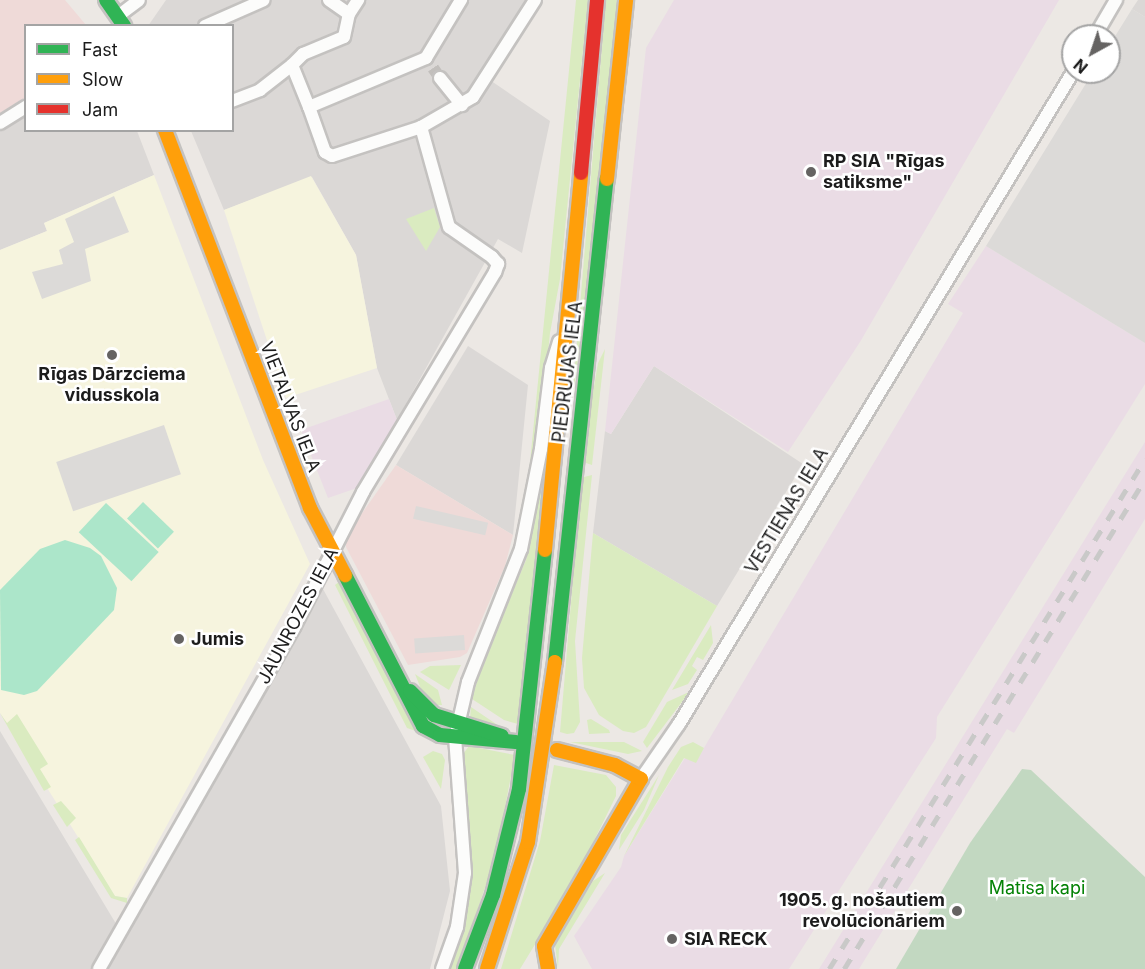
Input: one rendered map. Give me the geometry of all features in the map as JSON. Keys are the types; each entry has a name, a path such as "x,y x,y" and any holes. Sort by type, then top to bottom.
{"main road":[{"path":"106,0 121,21"},
{"name":"PIEDRUJAS IELA","path":"465,969 493,895 509,834 525,744 597,0"},
{"name":"PIEDRUJAS IELA","path":"550,749 626,0"},
{"name":"VIETALVAS IELA","path":"166,132 310,508 405,686 427,711 460,720 516,742 455,738 423,726 407,702 405,686"},
{"path":"487,969 528,842 550,749 615,765 640,779"},
{"name":"VESTIENAS IELA","path":"546,968 544,946 640,779"}],"street":[{"path":"121,21 139,0"},
{"path":"210,24 264,0"},
{"path":"329,0 349,14"},
{"path":"234,100 260,90 303,54 344,37 349,14 358,0"},
{"path":"433,68 461,0"},
{"path":"292,65 325,152 332,156 421,127 473,97 535,0"},
{"path":"1102,24 1116,0"},
{"path":"433,68 462,105"},
{"path":"309,107 433,68"},
{"name":"VESTIENAS IELA","path":"640,779 685,714 1066,84"},
{"path":"0,123 24,108"},
{"name":"JAUNROZES IELA","path":"99,969 333,551 363,492 498,264 449,227 421,127"},
{"path":"442,969 457,927 465,873 455,738 468,682 521,549 542,449 551,368 567,314"}],"shaded area":[{"path":"0,0 65,0 85,24 24,24 24,103 0,118"},
{"path":"166,0 530,0 481,74 550,121 522,253 498,239 397,420 377,368 356,255 312,177 224,210 191,132 234,132 234,24 149,24"},
{"path":"674,0 1059,0 860,342 788,452 654,366 611,434 605,431 646,48"},
{"path":"1138,0 1145,0 1145,17 1132,9"},
{"path":"1132,9 1145,17 1145,343 986,246 1086,84 1121,84 1121,27"},
{"path":"24,114 24,132 137,132 154,175 44,223 47,231 0,250 0,129"},
{"name":"Rīgas Dārzciema vidusskola","path":"154,175 263,460 310,564 127,898 115,896 0,713 0,250 47,231 44,223"},
{"path":"311,176 356,255 377,368 286,398 224,210"},
{"path":"114,196 129,232 85,249 91,281 42,299 32,272 63,264 59,250 74,242 65,219"},
{"path":"986,246 1145,343 1145,384 937,717 936,738 789,969 592,969 574,936 621,867 624,856 685,758 696,762 963,313 948,304"},
{"path":"468,346 528,385 513,535 396,465"},
{"path":"654,366 803,464 717,606 593,533 605,431 611,434"},
{"path":"389,399 397,420 357,488 328,498 301,430"},
{"path":"164,425 181,474 73,511 56,462"},
{"path":"1145,442 1145,519 1014,733 1007,729 859,969 819,969"},
{"path":"396,465 513,535 505,566 467,653 460,657 408,665 346,547 346,536"},
{"path":"416,506 488,523 485,535 413,519"},
{"path":"323,589 441,806 450,891 430,969 0,969 0,731 124,937"},
{"path":"464,635 465,650 415,653 414,638"}],"green space":[{"path":"576,0 588,0 560,279 550,333 541,427 528,482"},
{"path":"606,0 617,0 586,307 572,400"},
{"path":"434,208 440,227 426,251 406,219"},
{"path":"605,349 592,465 586,463 587,428 598,363"},
{"path":"592,475 575,641 580,722 574,733 567,734 560,732 580,497 584,477"},
{"path":"540,492 543,493 518,724 504,720 472,699 481,666 526,560"},
{"path":"143,502 174,532 158,548 127,519"},
{"path":"106,503 159,552 131,581 79,532"},
{"path":"593,533 717,606 646,727 634,733 623,731 599,715 584,688 582,658"},
{"path":"65,540 90,548 101,556 117,588 114,610 37,691 24,695 1,690 0,590 40,549"},
{"path":"340,581 413,720 430,736 407,728 335,585"},
{"path":"711,625 713,643 703,660 697,657 692,666 697,670 688,684 672,690"},
{"path":"461,665 449,690 420,672 430,666"},
{"path":"415,674 438,690 442,705 433,705 423,694"},
{"path":"689,692 647,748 643,742 667,702"},
{"path":"471,707 513,733 478,724 470,718"},
{"path":"0,713 7,723 17,714 48,764 40,769 51,787 44,791"},
{"path":"591,719 609,730 610,733 589,734 587,720"},
{"path":"570,742 624,742 642,751 628,754"},
{"path":"693,742 704,748 696,763 684,758 624,856 668,767 681,747"},
{"path":"469,746 515,755 496,854 458,969 449,969 471,887 463,754"},
{"path":"433,751 442,754 445,760 441,789 423,757"},
{"path":"554,765 606,775 616,787 616,796 575,879 520,969 501,969 540,841"},
{"name":"Matīsa kapi","path":"1022,769 1031,770 1145,877 1145,969 896,969 970,843"},
{"path":"659,775 644,810 619,850 621,835"},
{"path":"61,801 76,818 67,827 53,805"},
{"path":"79,837 115,896 127,898 127,903 111,898 75,840"},
{"path":"605,873 559,949 558,969 555,944 593,881"}],"tunnel":[{"path":"433,68 440,78"}],"railway":[{"path":"829,969 1145,459"},
{"path":"844,969 1145,479"}],"traffic: fast":[{"path":"106,0 123,24"},
{"path":"555,662 607,179"},
{"path":"465,969 493,895 519,789 545,550"},
{"path":"345,575 423,726 440,735 516,742"},
{"path":"410,691 434,715 502,736"}],"traffic: slow":[{"path":"607,179 626,0"},
{"path":"166,132 310,508 345,575"},
{"path":"545,550 581,173"},
{"path":"487,969 528,842 555,662"},
{"path":"548,969 544,946 641,779 615,765 557,750"}],"traffic: jam":[{"path":"581,173 597,0"}],"place":[{"name":"RP SIA \"Rīgas satiksme\"","path":"811,172"},
{"name":"Rīgas Dārzciema vidusskola","path":"112,355"},
{"name":"Jumis","path":"179,639"},
{"name":"1905. g. nošautiem revolūcionāriem","path":"957,911"},
{"name":"SIA RECK","path":"672,939"}]}
